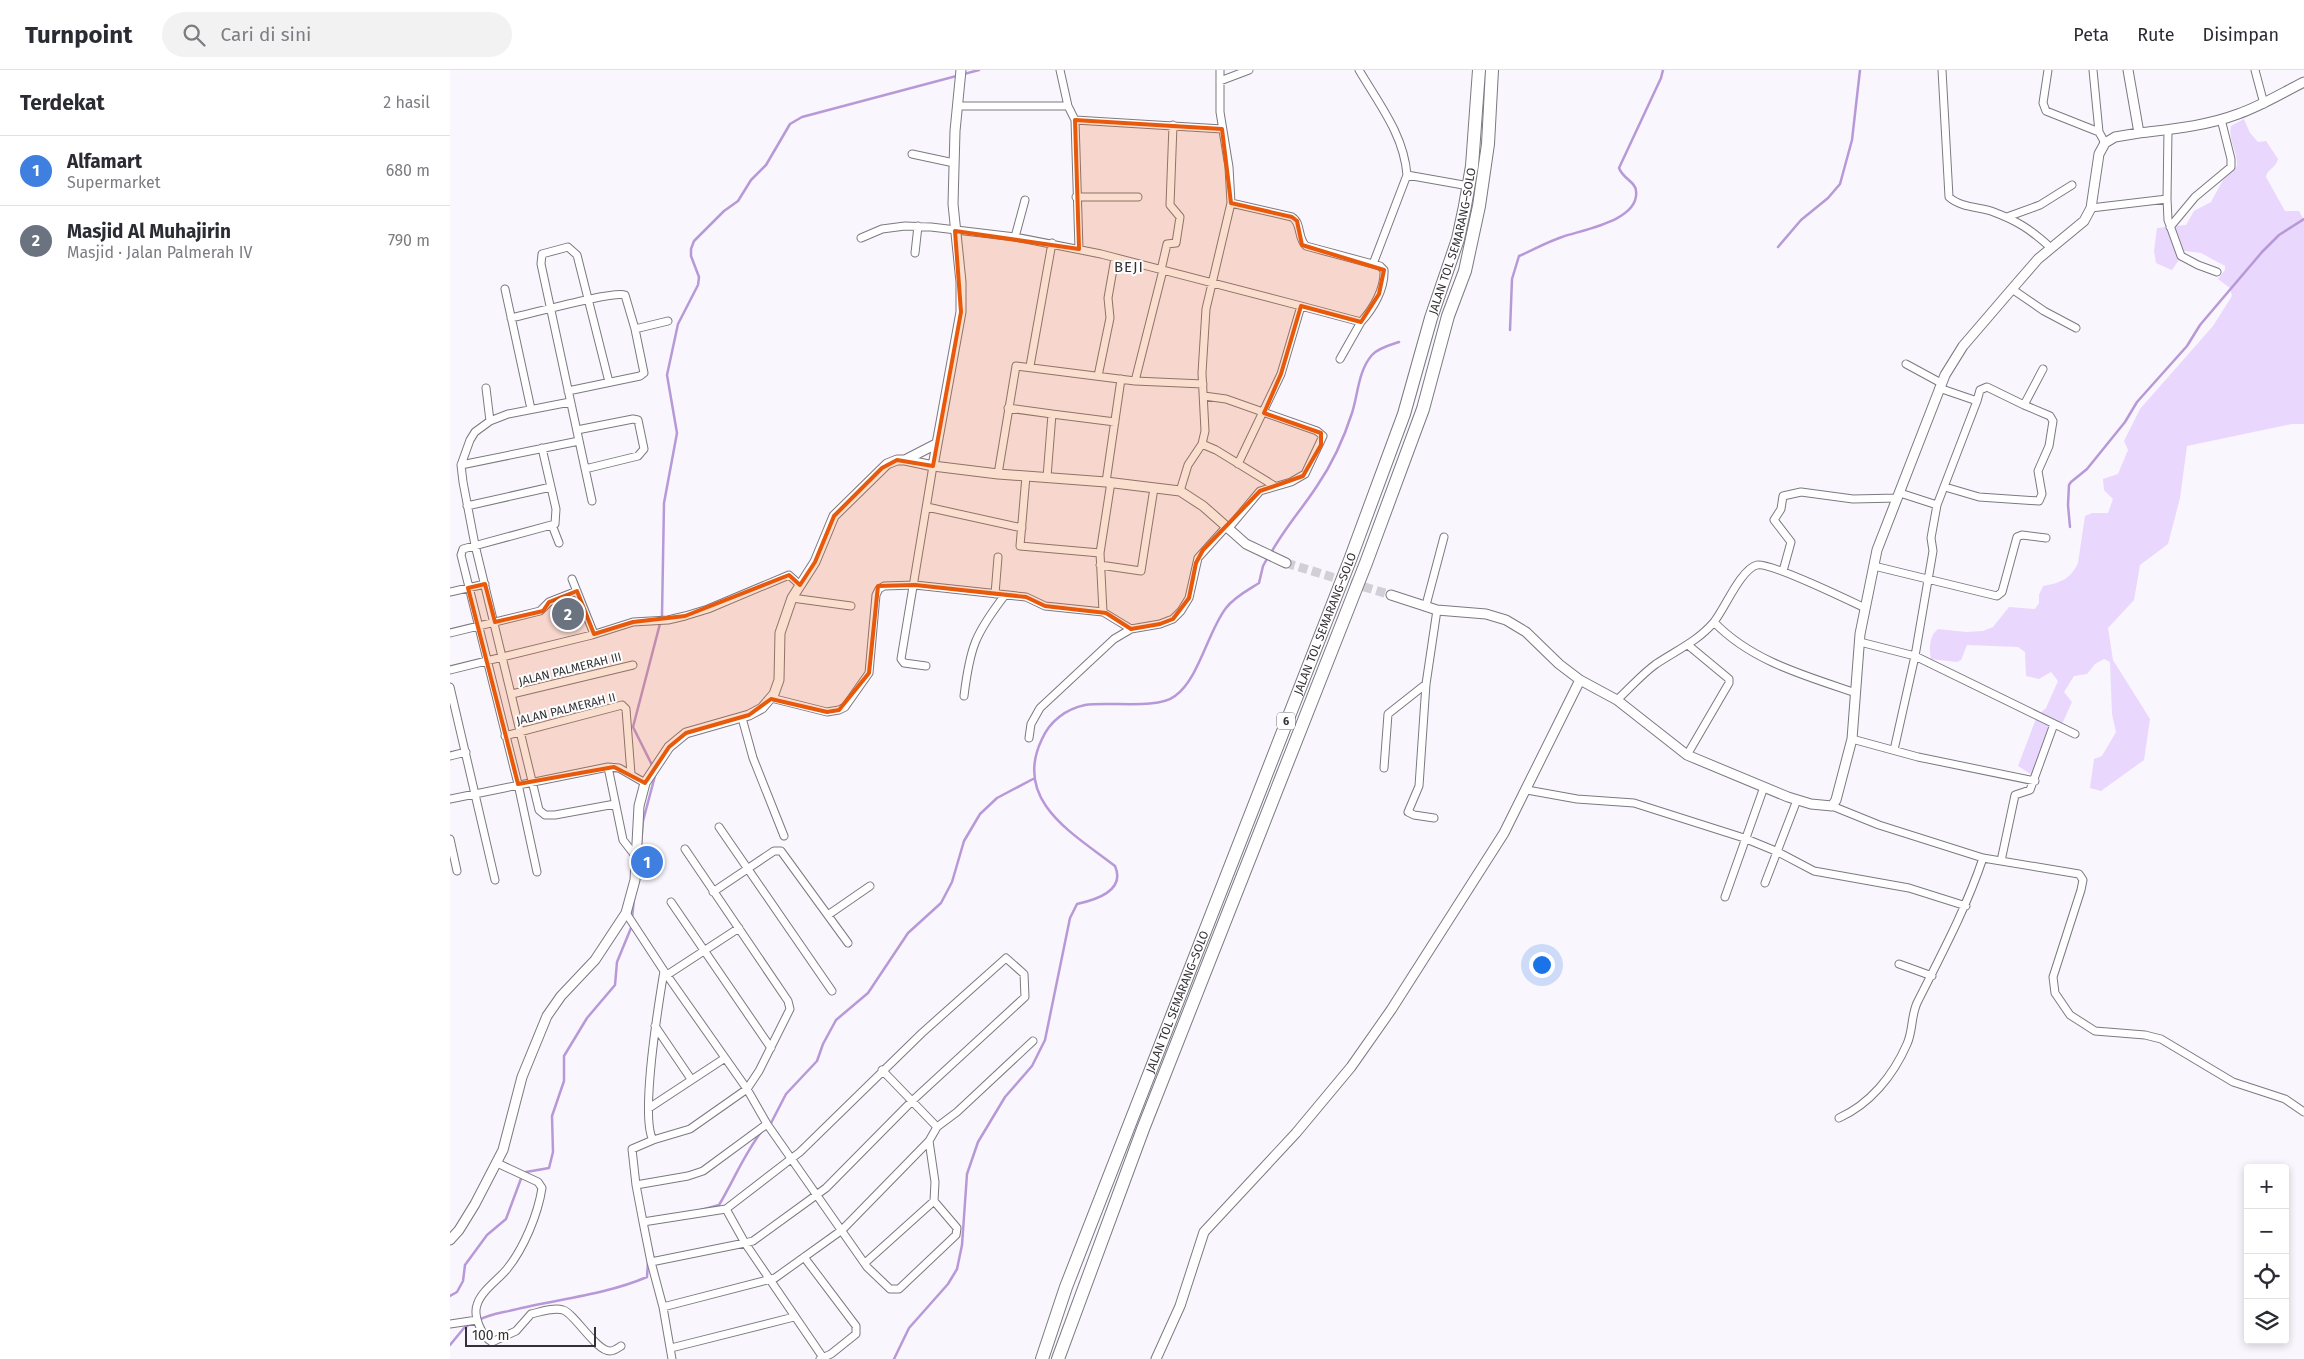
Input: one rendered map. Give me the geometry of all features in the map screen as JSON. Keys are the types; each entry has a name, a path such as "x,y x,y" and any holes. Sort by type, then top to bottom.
{"highway":[{"name":"JALAN TOL SEMARANG–SOLO","path":"1042,1359 1066,1287 1350,560 1400,423 1431,318 1458,238 1469,186 1479,70"},
{"name":"JALAN TOL SEMARANG–SOLO","path":"1058,1359 1146,1120 1362,572 1423,409 1448,316 1465,270 1479,206 1488,144 1492,70"}],"street":[{"path":"1060,70 1068,106 1075,120 1079,249"},
{"path":"1180,491 1189,461 1202,444 1205,419 1203,384 1206,309 1231,204 1230,167 1220,112 1220,70"},
{"path":"1220,81 1249,70"},
{"path":"1359,70 1398,135 1406,157 1407,175 1373,264"},
{"path":"1942,70 1948,141 1948,195 1959,203 2007,217 2027,227 2051,248"},
{"path":"2048,70 2043,103 2046,111 2099,132"},
{"path":"2093,70 2099,132 2105,143"},
{"path":"2128,70 2139,133"},
{"path":"2255,70 2264,104"},
{"path":"926,666 904,663 901,660 915,585 936,444 961,312 961,282 952,204 961,74"},
{"path":"1832,806 1836,800 1852,738 1860,642 1877,550 1940,386 1963,346 2012,288 2051,248 2083,223 2091,208 2099,154 2105,143 2115,137 2168,130 2222,119 2264,104 2304,82"},
{"path":"958,106 1068,106"},
{"path":"2170,227 2195,197 2231,166 2222,119"},
{"path":"1075,120 1222,128"},
{"path":"1135,381 1167,244 1176,243 1180,217 1170,205 1173,126"},
{"path":"2168,130 2170,227 2181,256 2217,272"},
{"path":"912,154 954,163"},
{"path":"1407,175 1469,186"},
{"path":"2007,217 2040,205 2072,185"},
{"path":"1076,197 1138,197"},
{"path":"2091,208 2168,198"},
{"path":"1015,237 1025,200"},
{"path":"1231,204 1292,217 1297,221 1301,241 1306,246 1383,268 1383,280 1372,309 1361,322 1340,359"},
{"path":"915,253 918,226"},
{"path":"861,238 882,229 918,226 1052,243 1213,282 1361,322"},
{"path":"1030,366 1052,243"},
{"path":"592,500 540,258 542,254 548,251 568,247 574,250 590,300 609,382"},
{"path":"1098,376 1110,318 1108,298 1115,258"},
{"path":"2012,288 2044,311 2076,328"},
{"path":"505,289 531,409"},
{"path":"511,318 618,294 625,295 636,329 644,373 640,376 568,391"},
{"path":"1238,464 1282,374 1301,306"},
{"path":"636,329 668,321"},
{"path":"1906,364 1940,386 1976,401"},
{"path":"998,474 1014,368 1018,365 1135,381 1203,384"},
{"path":"2024,404 2043,370"},
{"path":"1103,612 1100,553 1121,379"},
{"path":"1894,750 1915,656 1934,551 1931,538 1937,505 1980,390 1987,387 2050,416 2053,421 2049,446 2038,471 2042,494 2039,501 1978,497 1944,487"},
{"path":"486,388 490,421"},
{"path":"1029,738 1031,724 1040,708 1114,640 1131,629 1160,624 1173,619 1181,611 1189,598 1198,558 1258,493 1273,485 1291,482 1305,474 1324,436 1317,431 1226,399 1204,396"},
{"path":"570,402 531,409 490,421 476,432 470,440 461,465 475,545 495,622 538,810 545,815 555,815 615,804"},
{"path":"1008,408 1115,422"},
{"path":"1046,477 1052,414"},
{"path":"577,430 633,419 638,420 640,425 644,449 638,456 585,469"},
{"path":"461,465 579,441"},
{"path":"905,460 936,444"},
{"path":"1202,444 1216,450 1273,485"},
{"path":"537,872 518,784 468,588 462,552 463,549 475,545 552,525 556,518 542,448"},
{"path":"450,1240 460,1230 496,1163 510,1128 522,1077 539,1031 554,1005 595,960 626,913 632,896 637,859 639,806 645,783 669,747 686,733 742,718 762,708 771,698 780,680 780,633 792,598 815,562 830,524 840,509 887,464 897,460 905,460 933,466 998,474 1108,482 1180,491 1203,506 1227,528 1259,551 1286,563"},
{"path":"1026,476 1021,546 1100,553"},
{"path":"467,506 551,487"},
{"path":"1100,565 1140,571 1154,488"},
{"path":"1783,571 1791,542 1774,520 1781,509 1783,496 1801,492 1853,499 1899,496 1937,505"},
{"path":"927,507 1022,528"},
{"path":"552,525 559,543"},
{"path":"1874,566 2000,596 2017,537 2022,535 2046,538"},
{"path":"1426,605 1444,537"},
{"path":"995,594 998,557"},
{"path":"1617,700 1643,674 1688,646 1714,622 1747,571 1756,565 1765,564 1783,571 1866,608"},
{"path":"450,670 594,634 632,622 668,620 708,609 788,575 800,585"},
{"path":"572,579 594,634"},
{"path":"450,592 485,584"},
{"path":"771,698 827,712 845,707 869,673 877,592 884,586 915,585 1026,597 1045,606 1103,612 1131,629"},
{"path":"450,633 540,611 549,602 577,591"},
{"path":"964,696 972,648 979,630 1005,595"},
{"path":"1391,595 1437,610 1486,614 1518,626 1580,680 1617,700 1687,755 1764,787 1797,800 1832,806 1879,825 1983,858 2077,873 2082,877 2081,890 2053,977 2055,993 2070,1015 2095,1031 2145,1035 2161,1039 2233,1082 2285,1099 2304,1112"},
{"path":"792,598 850,606"},
{"path":"1434,818 1414,815 1408,812 1419,786 1426,684 1437,610"},
{"path":"1714,622 1733,640 1762,657 1856,693"},
{"path":"1860,642 1915,656 2075,734"},
{"path":"1687,755 1730,683 1729,680 1688,646"},
{"name":"JALAN PALMERAH III","path":"512,694 632,665"},
{"path":"1156,1359 1180,1306 1204,1232 1296,1133 1350,1067 1391,1010 1504,833 1580,680"},
{"path":"1384,768 1385,729 1388,714 1426,684"},
{"path":"450,687 453,712 466,752 495,880"},
{"name":"JALAN PALMERAH II","path":"505,736 622,705 627,713 631,774"},
{"path":"742,718 753,758 784,836"},
{"path":"2001,861 2015,795 2029,791 2035,781 2054,724"},
{"path":"1852,738 1894,750 2035,781"},
{"path":"450,756 466,752"},
{"path":"450,799 518,784 608,768 620,768 645,783"},
{"path":"608,768 623,840 637,859"},
{"path":"1724,896 1764,787"},
{"path":"1527,790 1577,799 1634,803 1744,838 1778,852 1814,871 1909,888 1966,906"},
{"path":"1765,883 1797,800"},
{"path":"719,827 832,991"},
{"path":"450,839 458,871"},
{"path":"672,1359 663,1307 651,1262 636,1185 631,1154 632,1149 653,1140 690,1129 747,1089 759,1071 790,1013 790,1006 685,849"},
{"path":"713,892 774,851 781,851 848,943"},
{"path":"1839,1118 1861,1106 1890,1073 1908,1043 1916,1006 1966,906 1983,858"},
{"path":"828,915 870,886"},
{"path":"671,902 771,1048"},
{"path":"626,913 665,973 747,1089 767,1124 865,1263 886,1286 899,1289 957,1232 957,1228 934,1201 935,1182 929,1141"},
{"path":"665,973 704,952 739,928"},
{"path":"644,1222 726,1210 792,1158 882,1070 1004,958 1008,959 1023,972 1025,997 912,1100 818,1194 753,1241 651,1262"},
{"path":"1899,964 1932,976"},
{"path":"653,1140 649,1126 649,1108 655,1026 665,973"},
{"path":"655,1026 691,1079"},
{"path":"663,1307 771,1280 804,1258 842,1230 929,1141 937,1127 957,1112 1033,1041"},
{"path":"649,1108 724,1058"},
{"path":"882,1070 937,1127"},
{"path":"636,1185 688,1176 703,1171 767,1124"},
{"path":"496,1163 541,1184 537,1206 520,1249 507,1269 478,1301 476,1312 478,1321 489,1341 495,1342 516,1331 531,1314 562,1309 606,1350 612,1351 621,1346"},
{"path":"865,1263 934,1201"},
{"path":"726,1210 745,1243 823,1359 856,1334 856,1326 804,1258"},
{"path":"671,1348 794,1317"},
{"path":"450,1324 478,1321"}],"highlighted area":[{"path":"1075,120 1222,129 1231,203 1292,217 1297,221 1302,245 1384,270 1379,294 1361,322 1301,306 1281,374 1264,413 1321,433 1321,445 1303,476 1260,491 1203,550 1196,563 1189,598 1173,619 1160,624 1131,629 1106,613 1045,606 1026,597 915,585 878,586 869,673 839,710 827,712 771,699 749,715 686,733 669,747 645,783 614,767 518,784 468,588 485,584 495,622 543,611 549,602 577,591 594,634 633,622 685,616 789,575 800,585 815,562 834,516 882,468 897,460 933,466 961,312 955,231 1079,249"}],"shaded area":[{"path":"2244,119 2250,133 2258,142 2266,141 2278,159 2266,177 2285,211 2299,211 2304,220 2304,424 2292,424 2187,446 2180,498 2168,544 2140,565 2134,600 2108,628 2113,660 2150,719 2144,760 2101,791 2090,788 2094,759 2102,756 2116,732 2112,714 2110,662 2104,659 2095,664 2087,674 2074,676 2064,692 2072,702 2063,722 2049,734 2032,775 2018,766 2037,716 2046,708 2058,681 2051,672 2039,679 2026,676 2025,652 2018,647 1967,645 1961,660 1957,662 1931,659 1931,639 1938,629 1966,632 1983,631 1993,627 2009,607 2035,609 2039,603 2039,595 2043,586 2064,579 2072,573 2078,563 2085,516 2092,513 2108,513 2113,499 2104,490 2103,479 2118,474 2128,450 2124,441 2140,409 2213,326 2232,296 2230,288 2218,279 2225,270 2225,266 2201,253 2185,251 2172,270 2156,263 2154,251 2157,228 2186,225 2194,211 2211,202 2223,180 2237,166 2230,131 2231,126"}],"waterway":[{"path":"653,767 633,727 662,616 664,503 677,433 667,375 678,324 698,285 699,277 691,256 694,241 724,211 738,201 751,180 766,165 790,124 802,117 979,70"},
{"path":"1510,330 1512,279 1519,256 1556,239 1608,223 1629,210 1635,201 1635,188 1619,168 1663,70"},
{"path":"1778,247 1801,220 1828,198 1840,184 1852,140 1860,70"},
{"path":"2070,527 2068,505 2069,485 2071,482 2087,469 2125,422 2137,402 2187,346 2200,325 2262,252 2279,235 2304,219"},
{"path":"1271,553 1333,460 1349,422 1361,376 1367,361 1377,350 1399,342"},
{"path":"894,1359 909,1328 948,1284 957,1269 962,1245 967,1174 978,1142 1005,1097 1032,1066 1045,1040 1070,918 1077,904 1100,897 1113,888 1116,882 1115,866 1066,828 1052,814 1041,798 1035,780 1035,761 1042,739 1054,721 1071,709 1095,704 1157,703 1175,696 1191,678 1226,608 1237,597 1259,583 1263,566 1268,557"},
{"path":"641,844 643,821 656,772"},
{"path":"770,1125 786,1094 817,1061 823,1044 836,1020 868,993 908,933 941,903 952,882 964,841 980,814 997,798 1033,779"},
{"path":"632,918 634,899"},
{"path":"450,1296 457,1292 463,1281 465,1265 487,1235 506,1219 522,1176 526,1172 549,1168 553,1152 552,1116 564,1081 564,1056 587,1018 615,985 617,962 631,928"},
{"path":"701,1210 719,1205 744,1158 762,1131"},
{"path":"479,1320 487,1316 631,1283 647,1277 648,1262"},
{"path":"450,1345 464,1328 472,1323"}],"tunnel":[{"path":"1286,563 1391,595"}],"place":[{"name":"Masjid Al Muhajirin","path":"568,614"},
{"name":"Alfamart","path":"647,862"}],"district":[{"name":"BEJI","path":"1129,267"}]}
